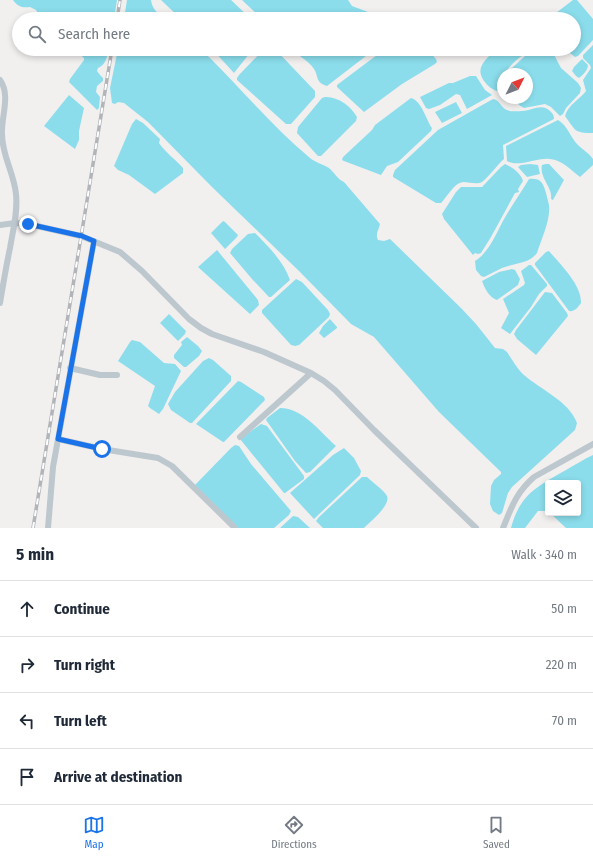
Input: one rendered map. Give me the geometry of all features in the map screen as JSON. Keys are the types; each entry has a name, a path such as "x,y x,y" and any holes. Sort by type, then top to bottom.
{"street":[{"path":"0,80 4,88 5,101 2,133 3,148 15,185 16,193 15,223 0,303"},
{"path":"0,225 15,223 28,224 82,236 120,252 128,258 188,319 201,328 212,334 264,352 311,373 335,390 374,430 476,528"},
{"path":"48,528 53,467 94,241"},
{"path":"70,368 100,375 117,375"},
{"path":"240,438 311,373"},
{"path":"58,439 102,449 158,458 172,466 235,528"},
{"path":"503,528 516,497 527,483 534,477 593,444"}],"water":[{"path":"13,0 117,0 115,12 37,12 30,7 17,4"},
{"path":"127,0 151,0 157,12 125,12"},
{"path":"161,0 231,0 244,12 174,12"},
{"path":"242,0 348,0 352,6 368,12 255,12"},
{"path":"573,0 577,0 593,19 593,40 581,53 581,12 557,12"},
{"path":"593,45 593,133 579,132 565,116 571,105 586,91 583,80 591,68 583,58 583,55"},
{"path":"82,56 107,56 104,63 98,68 97,71 103,78 103,81 97,86 96,92 100,97 99,108 97,110 69,82 84,58"},
{"path":"117,56 208,56 271,122 312,160 329,168 344,182 380,224 377,233 378,240 384,241 390,239 461,308 495,348 503,349 507,352 524,375 554,396 568,408 577,423 575,430 512,487 508,493 502,513 499,515 493,511 490,504 491,486 501,472 439,412 374,337 351,324 148,122 124,103 112,103 110,88"},
{"path":"218,56 247,56 234,73"},
{"path":"257,56 282,56 315,91 315,97 291,124 286,124 237,80 239,75"},
{"path":"300,56 366,56 327,86 319,81 316,72"},
{"path":"376,56 433,56 437,62 402,84 364,112 337,87 337,85"},
{"path":"490,56 522,56 508,68 497,68 497,91 485,83 481,76 480,72 483,64"},
{"path":"525,56 555,56 561,68 578,83 581,88 580,93 560,116 551,107 545,104 524,108 519,105 533,104 533,68 512,68"},
{"path":"582,59 588,67 579,78 572,71"},
{"path":"470,76 476,76 485,90 492,95 467,109 460,95 456,94 440,105 429,109 426,108 420,97 449,83 453,83"},
{"path":"69,95 84,108 79,131 79,140 75,149 44,126"},
{"path":"322,98 334,98 343,102 357,117 356,121 321,156 318,156 297,133 298,127"},
{"path":"411,98 421,107 432,128 431,131 398,162 387,166 381,175 342,160 343,157 372,130 375,125"},
{"path":"493,99 497,101 497,104 500,104 505,109 511,111 523,111 544,107 554,116 554,119 503,145 504,159 482,182 460,183 441,203 436,203 393,177 395,170 438,130"},
{"path":"456,102 462,113 442,123 435,112"},
{"path":"136,119 143,123 160,139 159,143 161,146 183,168 183,173 155,194 114,166 132,124"},
{"path":"558,120 564,125 578,145 593,159 593,165 580,177 558,161 550,159 540,159 522,163 511,163 507,161 506,146"},
{"path":"505,164 516,171 523,181 518,189 519,192 515,193 481,253 475,253 473,255 444,219 442,214 456,192 461,187 482,187"},
{"path":"549,164 564,180 553,200 551,199 550,190 542,174 542,165"},
{"path":"521,165 538,165 540,174 527,177 518,167"},
{"path":"529,179 536,179 542,183 549,205 549,217 537,253 534,257 526,261 502,268 484,277 481,276 476,270 475,261 481,257 490,246 507,214"},
{"path":"223,221 238,235 225,249 211,233"},
{"path":"255,233 280,261 290,280 271,297 269,297 252,279 230,253 232,249 248,234"},
{"path":"217,250 258,300 259,305 250,314 198,267"},
{"path":"549,251 570,275 578,289 581,303 573,311 569,311 535,265 535,263 546,252"},
{"path":"531,265 547,284 547,286 539,294 510,334 501,328 509,313 503,299 524,285 525,283 521,271"},
{"path":"512,269 515,270 520,279 518,285 497,300 494,299 484,287 482,281 499,272"},
{"path":"296,279 302,282 330,314 329,317 299,345 295,346 291,345 262,313 262,310"},
{"path":"545,292 552,293 568,316 536,355 517,339 514,334"},
{"path":"169,314 186,331 178,341 160,323"},
{"path":"330,319 337,328 324,338 319,333"},
{"path":"187,337 202,351 199,356 184,367 174,358 174,355 182,345 181,342"},
{"path":"132,340 140,342 164,363 175,364 181,371 163,409 159,414 148,406 155,386 118,361"},
{"path":"209,358 231,376 231,381 192,423 190,423 171,410 168,404 175,392 203,361"},
{"path":"238,381 264,397 265,400 223,442 196,424"},
{"path":"280,408 288,409 304,416 336,446 310,472 306,473 295,461 266,420"},
{"path":"261,424 267,426 304,476 304,479 285,493 240,439"},
{"path":"235,445 239,446 251,464 291,511 289,515 274,528 238,528 195,485"},
{"path":"344,448 354,458 361,471 360,475 314,519 290,493 333,455"},
{"path":"593,455 593,528 566,528 553,516 581,516 581,480 549,480"},
{"path":"362,477 367,477 387,496 386,504 383,508 364,528 323,528 316,521 319,517"},
{"path":"545,482 545,511 538,511 525,528 511,528 519,507 531,492"},
{"path":"293,516 298,517 310,528 280,528"}],"railway":[{"path":"118,12 120,0"},
{"path":"33,528 111,56"}],"route":[{"path":"28,224 82,236 94,241 58,439 102,449"}]}
